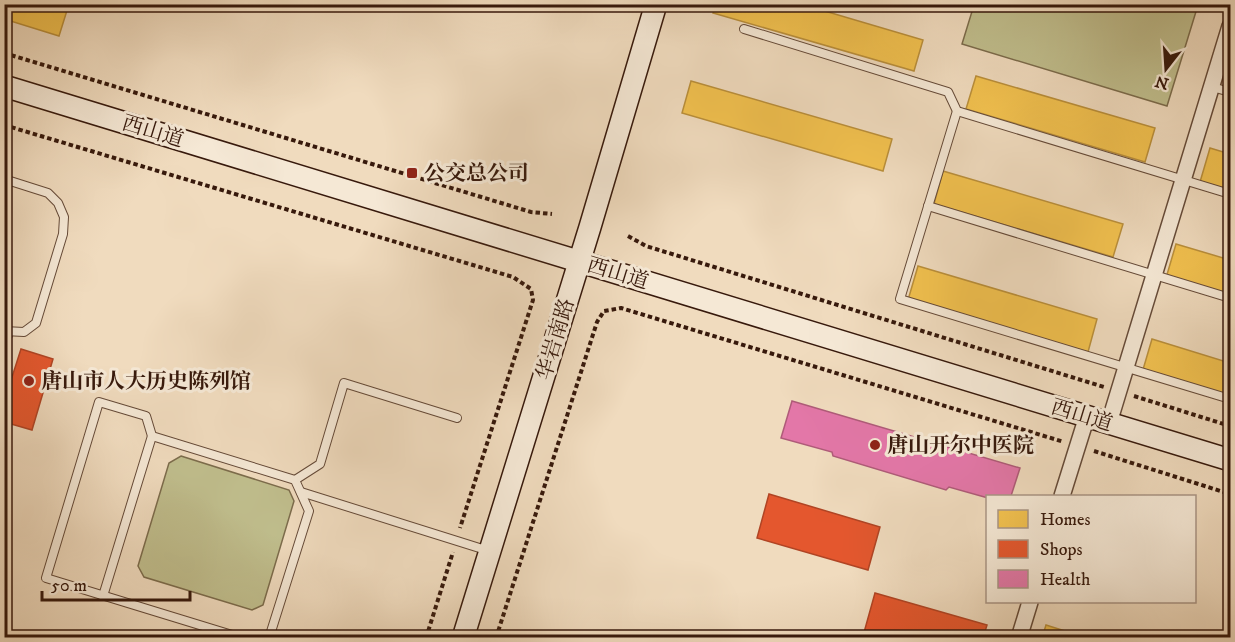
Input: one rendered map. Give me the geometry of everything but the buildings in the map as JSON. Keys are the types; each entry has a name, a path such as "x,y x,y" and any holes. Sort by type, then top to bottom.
{"street":[{"name":"华岩南路","path":"463,638 656,4"},
{"path":"1109,423 1230,26"},
{"name":"西山道","path":"4,86 1230,460"},
{"path":"1062,495 1087,416"},
{"path":"1019,638 1030,603"}],"lane":[{"path":"744,29 948,92 957,111 900,299 1230,399"},
{"path":"1212,87 1230,92"},
{"path":"957,111 1230,194"},
{"path":"4,179 48,193 58,203 64,217 63,234 36,323 24,332 7,332 4,346"},
{"path":"928,206 1230,298"},
{"path":"295,480 320,464 344,383 458,418"},
{"path":"103,596 152,436 146,416 99,402 46,578 103,596 242,638"},
{"path":"152,436 295,480 309,511 269,638"},
{"path":"301,492 490,552"}],"path":[{"path":"4,53 531,213 552,214"},
{"path":"4,125 513,277 531,289 533,300 426,638"},
{"path":"628,236 646,246 1230,426"},
{"path":"496,638 597,322 603,311 621,308 1230,494"}],"shaded area":[{"path":"974,4 1198,5 1167,106 962,44"},
{"path":"181,456 289,490 294,501 263,605 252,610 144,577 138,566 169,463"}],"place":[{"name":"公交总公司","path":"412,173"},
{"name":"唐山市人大历史陈列馆","path":"29,381"},
{"name":"唐山开尔中医院","path":"875,445"}]}
